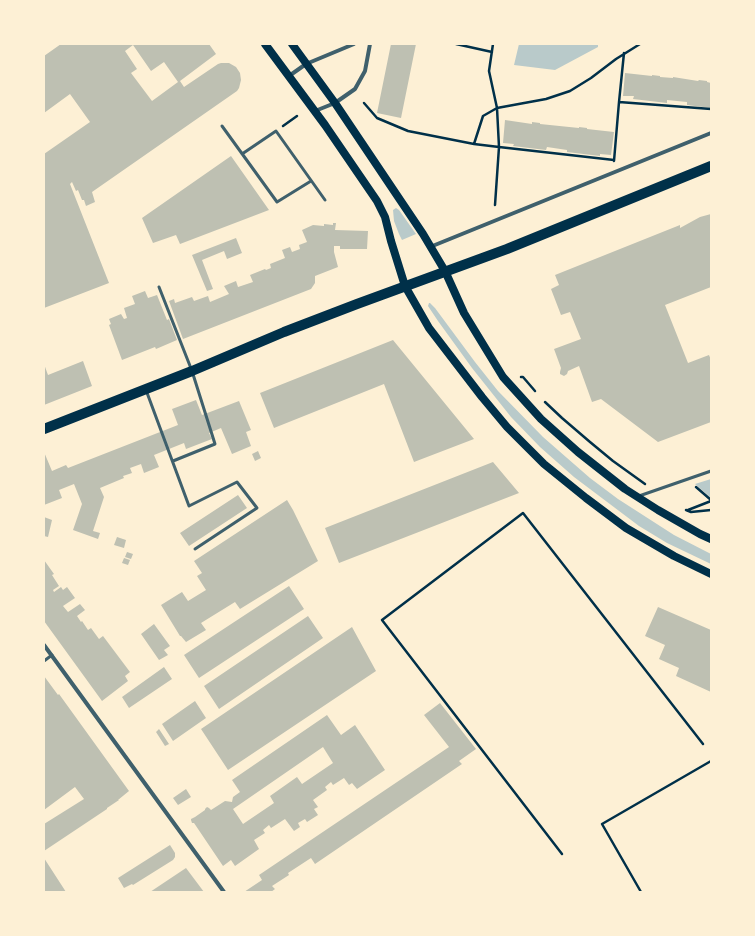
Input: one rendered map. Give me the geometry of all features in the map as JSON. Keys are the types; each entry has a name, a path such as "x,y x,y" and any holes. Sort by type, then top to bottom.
{"main road":[{"path":"265,44 315,112 377,201 385,217 405,286 429,328 507,427 544,464 626,528 674,556 711,574"},
{"path":"292,44 335,103 423,234 445,271 464,313 496,367 512,388 541,419 578,452 625,488 658,510 711,539"},
{"path":"44,429 192,371 284,332 507,249 711,166"}],"street":[{"path":"289,76 306,64 354,44"},
{"path":"315,112 335,103 355,89 365,71 370,44"},
{"path":"430,247 711,133"},
{"path":"44,645 224,892"}],"lane":[{"path":"222,126 277,202 311,181"},
{"path":"242,154 276,131 325,200"},
{"path":"158,287 192,371 215,444 173,461"},
{"path":"146,389 189,506 237,482 257,508 195,549"},
{"path":"638,497 711,471"},
{"path":"44,661 52,655"}],"path":[{"path":"456,44 492,52"},
{"path":"493,44 489,71 497,108 499,148 495,204"},
{"path":"474,144 483,116 497,108 546,99 570,91 591,78 624,53 640,44"},
{"path":"617,171 614,160 624,53"},
{"path":"364,102 377,118 408,131 499,148 614,160"},
{"path":"619,102 711,109"},
{"path":"292,119 296,116"},
{"path":"523,377 538,394"},
{"path":"542,400 608,456 655,490"},
{"path":"688,510 711,500 694,486"},
{"path":"682,508 691,512 711,510"},
{"path":"562,854 382,620 523,513 703,744"},
{"path":"641,892 602,824 711,761"}],"shaded area":[{"path":"519,44 598,44 598,47 555,70 514,65"},
{"path":"396,208 416,234 402,240 394,221 393,210"},
{"path":"429,303 435,308 498,391 543,437 590,478 618,499 674,535 711,554 711,564 667,543 639,526 574,477 540,447 511,417 472,368 428,306"},
{"path":"711,479 711,498 695,484"}],"building":[{"path":"61,44 209,44 216,54 180,81 184,87 221,63 229,63 236,67 240,73 241,80 237,91 92,192 95,202 86,206 78,190 76,191 72,182 70,184 109,283 44,308 44,154 90,122 70,94 44,113 44,56","holes":["133,45 151,71 164,62 178,82 152,101 131,73 137,69 125,51"]},
{"path":"391,44 416,44 401,118 377,113"},
{"path":"625,73 707,81 711,83 711,108 687,105 687,102 667,100 667,103 633,99 634,96 623,96"},
{"path":"505,120 614,132 611,155 600,154 600,156 567,152 567,150 547,147 546,150 513,146 514,144 503,143"},
{"path":"231,156 269,210 180,244 176,235 153,243 142,218"},
{"path":"711,214 711,287 665,305 688,363 709,355 711,360 711,422 658,442 601,399 592,402 579,366 568,371 564,376 560,374 561,368 554,349 581,339 570,312 561,315 551,289 559,285 555,275 680,225 680,228 700,217"},
{"path":"333,223 336,223 335,230 368,231 367,249 340,249 340,246 334,246 338,267 315,276 315,283 311,289 183,339 169,301 174,299 175,303 192,297 194,301 208,296 210,302 229,294 224,286 236,281 238,287 253,282 250,275 271,268 270,264 285,258 282,250 290,247 292,252 300,249 299,245 307,242 302,230 313,225 324,226 324,224 333,225"},
{"path":"236,238 242,253 227,259 224,251 202,260 213,289 207,291 192,255"},
{"path":"145,291 148,298 157,295 167,320 169,319 177,340 156,349 155,347 122,360 109,325 111,324 109,319 121,314 124,319 127,318 124,308 135,304 132,296"},
{"path":"393,340 474,439 414,462 384,384 274,428 260,393"},
{"path":"83,361 92,386 44,405 44,364 48,375"},
{"path":"196,400 202,415 239,401 251,430 246,432 251,446 232,454 221,428 209,433 212,439 186,449 184,443 154,455 159,467 144,473 141,464 130,468 132,473 100,488 104,497 93,531 100,533 98,539 73,530 82,504 74,484 59,490 62,498 44,505 44,452 52,471 66,465 68,468 178,425 172,409"},
{"path":"258,451 261,458 255,461 252,454"},
{"path":"493,462 519,493 339,563 325,528"},
{"path":"238,495 247,508 189,546 180,533"},
{"path":"287,500 318,561 240,609 235,602 201,623 206,630 186,642 180,636 161,605 182,592 188,601 206,590 197,576 202,573 194,561"},
{"path":"44,517 52,520 48,537 44,536"},
{"path":"117,537 126,540 124,548 114,545"},
{"path":"127,552 133,554 131,559 125,557"},
{"path":"124,558 130,560 128,565 122,563"},
{"path":"44,560 54,574 52,575 59,586 53,590 54,592 61,587 63,590 67,587 75,598 63,606 68,612 80,604 85,610 77,616 81,622 82,621 88,630 91,628 99,639 103,636 130,672 125,676 128,681 102,701 44,621"},
{"path":"289,586 304,609 199,678 184,655"},
{"path":"658,607 711,630 711,692 676,676 679,668 659,659 665,645 645,636"},
{"path":"308,616 323,638 219,709 204,686"},
{"path":"154,624 170,646 164,650 168,655 159,660 141,634"},
{"path":"352,627 376,671 228,770 201,729"},
{"path":"164,667 172,679 129,708 122,697"},
{"path":"44,676 58,695 59,694 129,791 107,809 44,851 44,824 84,799 75,787 44,810"},
{"path":"195,701 206,718 173,741 162,724"},
{"path":"440,703 476,749 459,761 462,764 315,864 311,858 288,873 289,875 272,886 275,889 271,892 244,892 262,880 259,875 449,747 424,715"},
{"path":"327,715 341,735 355,725 385,770 357,789 352,783 349,785 344,778 333,785 331,782 325,787 327,790 313,800 318,807 314,809 318,815 307,822 305,819 298,823 300,827 294,831 285,819 271,828 269,825 263,830 265,833 254,840 259,849 235,866 231,860 223,866 194,823 192,823 191,819 207,807 211,810 225,801 232,802 233,797 240,792 232,780","holes":["323,747 333,763 302,784 297,777 270,796 274,803 243,824 233,809"]},
{"path":"159,729 169,744 165,746 156,732"},
{"path":"186,789 191,797 178,805 173,798"},
{"path":"170,845 175,853 173,860 133,885 132,884 124,888 118,878"},
{"path":"44,858 66,892 44,892"},
{"path":"186,868 204,892 150,892"}]}
